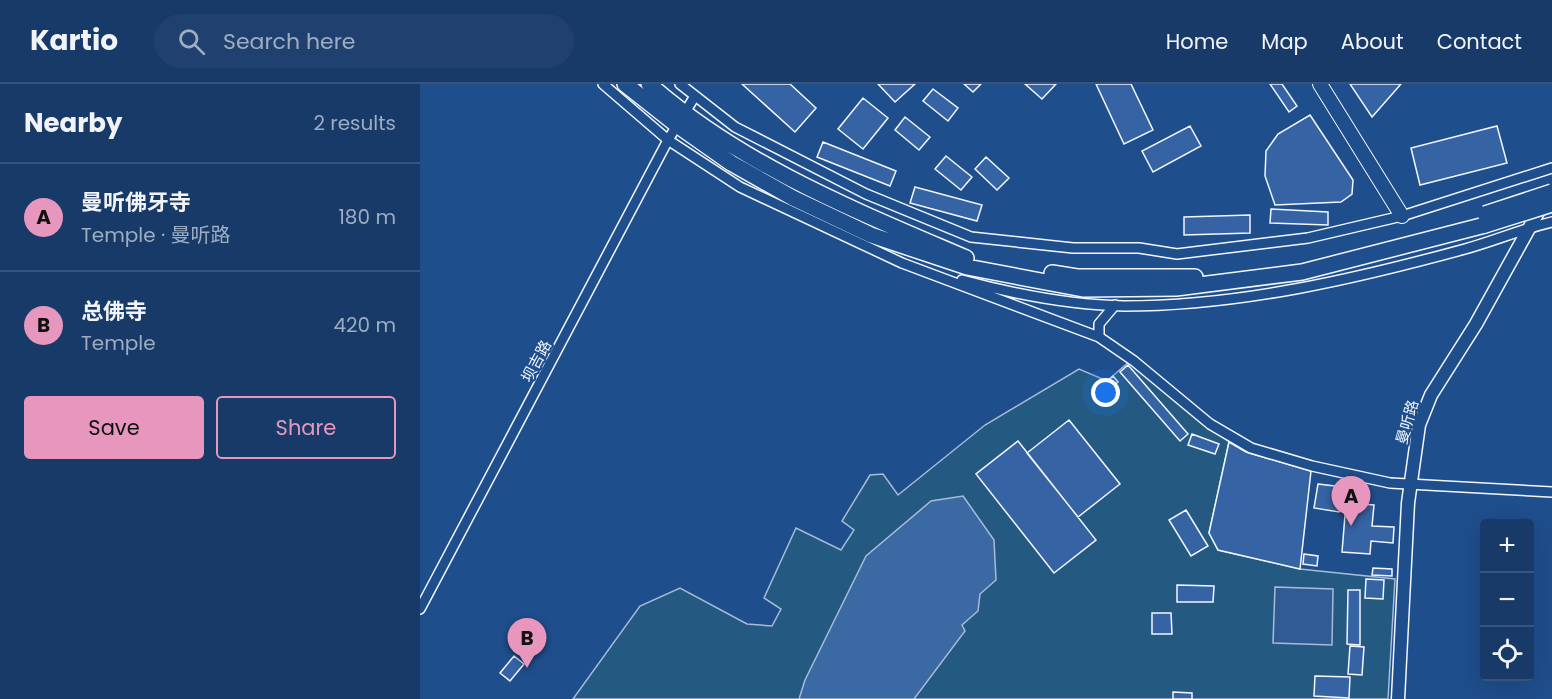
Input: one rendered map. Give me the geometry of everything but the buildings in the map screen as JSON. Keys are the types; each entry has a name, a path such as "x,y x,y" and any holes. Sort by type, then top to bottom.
{"highway":[{"path":"625,84 680,120 799,184 966,258 1077,277 1185,278 1293,263 1552,204"},
{"path":"649,84 680,120 731,163 793,198 871,235 967,267 1083,289 1176,288 1302,272 1485,220 1552,192"}],"main road":[{"path":"1320,84 1402,216"}],"street":[{"path":"603,84 668,140 740,187 902,263 1099,337 1134,360 1210,424 1240,443 1312,466 1410,485 1552,492"},
{"path":"680,84 735,127 866,194 970,237 1073,248 1138,248 1177,254 1308,238 1402,216 1552,168"},
{"name":"坝吉路","path":"420,609 668,140 695,96"},
{"name":"曼听路","path":"1398,699 1410,485 1416,441 1424,410 1552,185"},
{"path":"902,263 984,286 1068,302 1115,305 1212,300 1308,287 1468,249 1530,227 1552,222"},
{"path":"902,263 909,248"},
{"path":"1099,337 1100,324 1115,305"}],"shaded area":[{"path":"1130,361 1229,442 1209,533 1218,550 1300,569 1395,579 1388,699 573,699 640,606 680,588 747,624 772,626 781,609 764,598 796,528 841,550 854,530 842,521 870,475 883,474 898,495 985,425 1079,369 1107,381"},
{"path":"963,496 994,540 996,580 980,594 978,611 962,625 965,631 914,699 799,699 805,680 866,556 931,501"},
{"path":"1275,587 1333,589 1332,645 1273,643"}],"place":[{"name":"曼听佛牙寺","path":"1351,526"},
{"name":"总佛寺","path":"527,668"}]}
